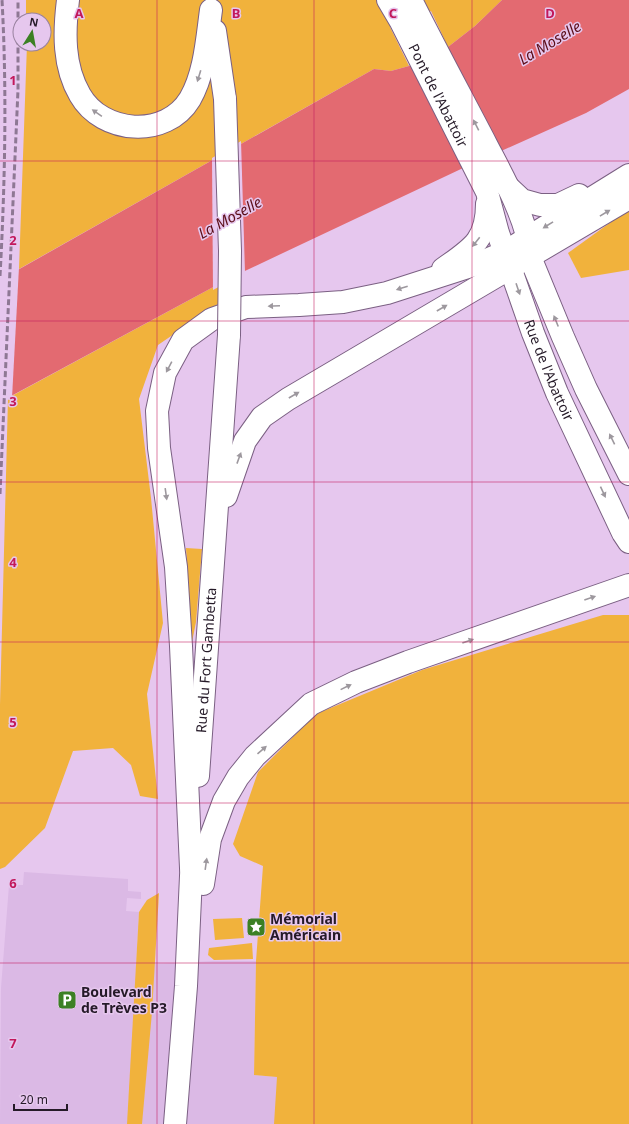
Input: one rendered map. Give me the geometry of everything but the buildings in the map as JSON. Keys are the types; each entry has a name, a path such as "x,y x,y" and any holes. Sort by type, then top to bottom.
{"main road":[{"path":"68,0 65,22 66,46 69,69 80,96 90,108 105,119 126,126 138,128 165,121 183,108 190,100 195,89 204,58 211,5"},
{"path":"388,0 410,12"},
{"name":"Rue du Fort Gambetta","path":"186,986 191,868 205,691 229,335 230,251 224,99 211,5"},
{"name":"Pont de l'Abattoir","path":"410,12 485,164"},
{"name":"Rue de l'Abattoir","path":"485,164 519,251 563,337 586,389 629,474"},
{"path":"428,280 471,248 483,234 496,189 522,200 540,205 558,205 629,172"},
{"path":"216,521 245,441 262,417 519,251 629,175"},
{"path":"191,868 176,567 159,448 157,411 165,373 183,340 212,319 246,307 343,302 387,293 428,280 519,251 629,198"},
{"name":"Rue de l'Abattoir","path":"519,251 533,333 557,393 623,533 629,542"},
{"path":"175,1124 186,986 210,839 224,801 238,777 255,756 311,704 356,682 408,662 629,585"}],"shaded area":[{"path":"26,0 502,0 475,26 448,47 431,11 390,27 409,66 391,71 374,69 19,269 27,52 52,52 52,12 26,12"},
{"path":"629,209 629,270 581,278 568,253"},
{"path":"230,278 228,297 158,345 139,399 151,498 163,623 147,694 158,799 140,796 131,765 113,748 73,751 45,828 5,867 0,869 0,705 8,398"},
{"path":"186,548 202,549 196,622 192,642"},
{"path":"603,615 629,615 629,1124 274,1124 277,1077 254,1075 256,961 263,866 240,856 233,844 258,772 316,714 422,670"},
{"name":"Boulevard de Trèves P3","path":"24,872 128,879 128,891 141,892 141,899 127,898 126,911 139,912 136,965 213,961 256,961 254,1075 277,1077 290,1124 0,1124 1,988 9,885 23,885"},
{"path":"159,893 152,1012 142,1124 127,1124 139,912 147,900"},
{"path":"242,918 244,938 215,940 213,919"},
{"path":"252,943 253,959 214,960 208,955 209,948"}],"water":[{"name":"La Moselle","path":"502,0 629,0 629,89 586,113 461,169 230,278 0,402 0,280 374,69 391,71 409,66 448,47 475,26"}],"pier":[{"path":"241,141 245,273 213,290 212,158"},
{"path":"19,267 12,398 0,404 0,278"}],"railway":[{"path":"0,276 5,138 4,34 2,0"},
{"path":"0,494 18,90 18,0"}],"place":[{"name":"Mémorial Américain","path":"256,927"},
{"name":"Boulevard de Trèves P3","path":"67,1000"}]}
